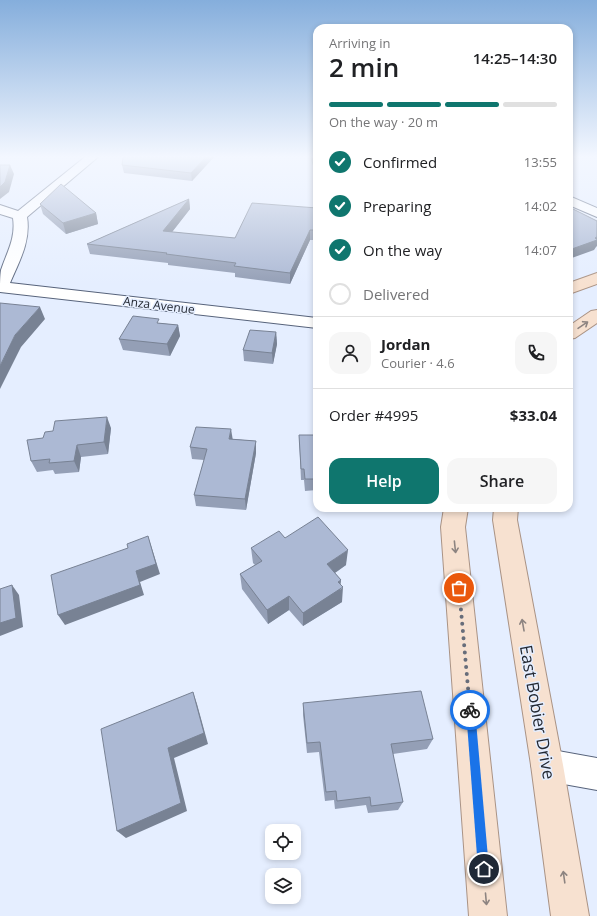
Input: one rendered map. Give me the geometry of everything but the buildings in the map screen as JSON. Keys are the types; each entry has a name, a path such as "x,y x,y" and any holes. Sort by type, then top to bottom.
{"main road":[{"path":"573,287 597,278"},
{"path":"573,331 597,315"},
{"path":"455,512 453,528 488,916"},
{"name":"East Bobier Drive","path":"506,512 505,520 547,765 570,916"}],"street":[{"path":"20,216 40,200"},
{"path":"574,203 597,200"},
{"path":"574,203 597,213"},
{"path":"0,209 20,216"},
{"path":"0,287 19,241 22,226 20,216"},
{"name":"Anza Avenue","path":"0,287 313,323"},
{"path":"547,765 597,774"}],"way so far":[{"path":"459,588 470,710"}],"route":[{"path":"470,710 484,869"}]}
